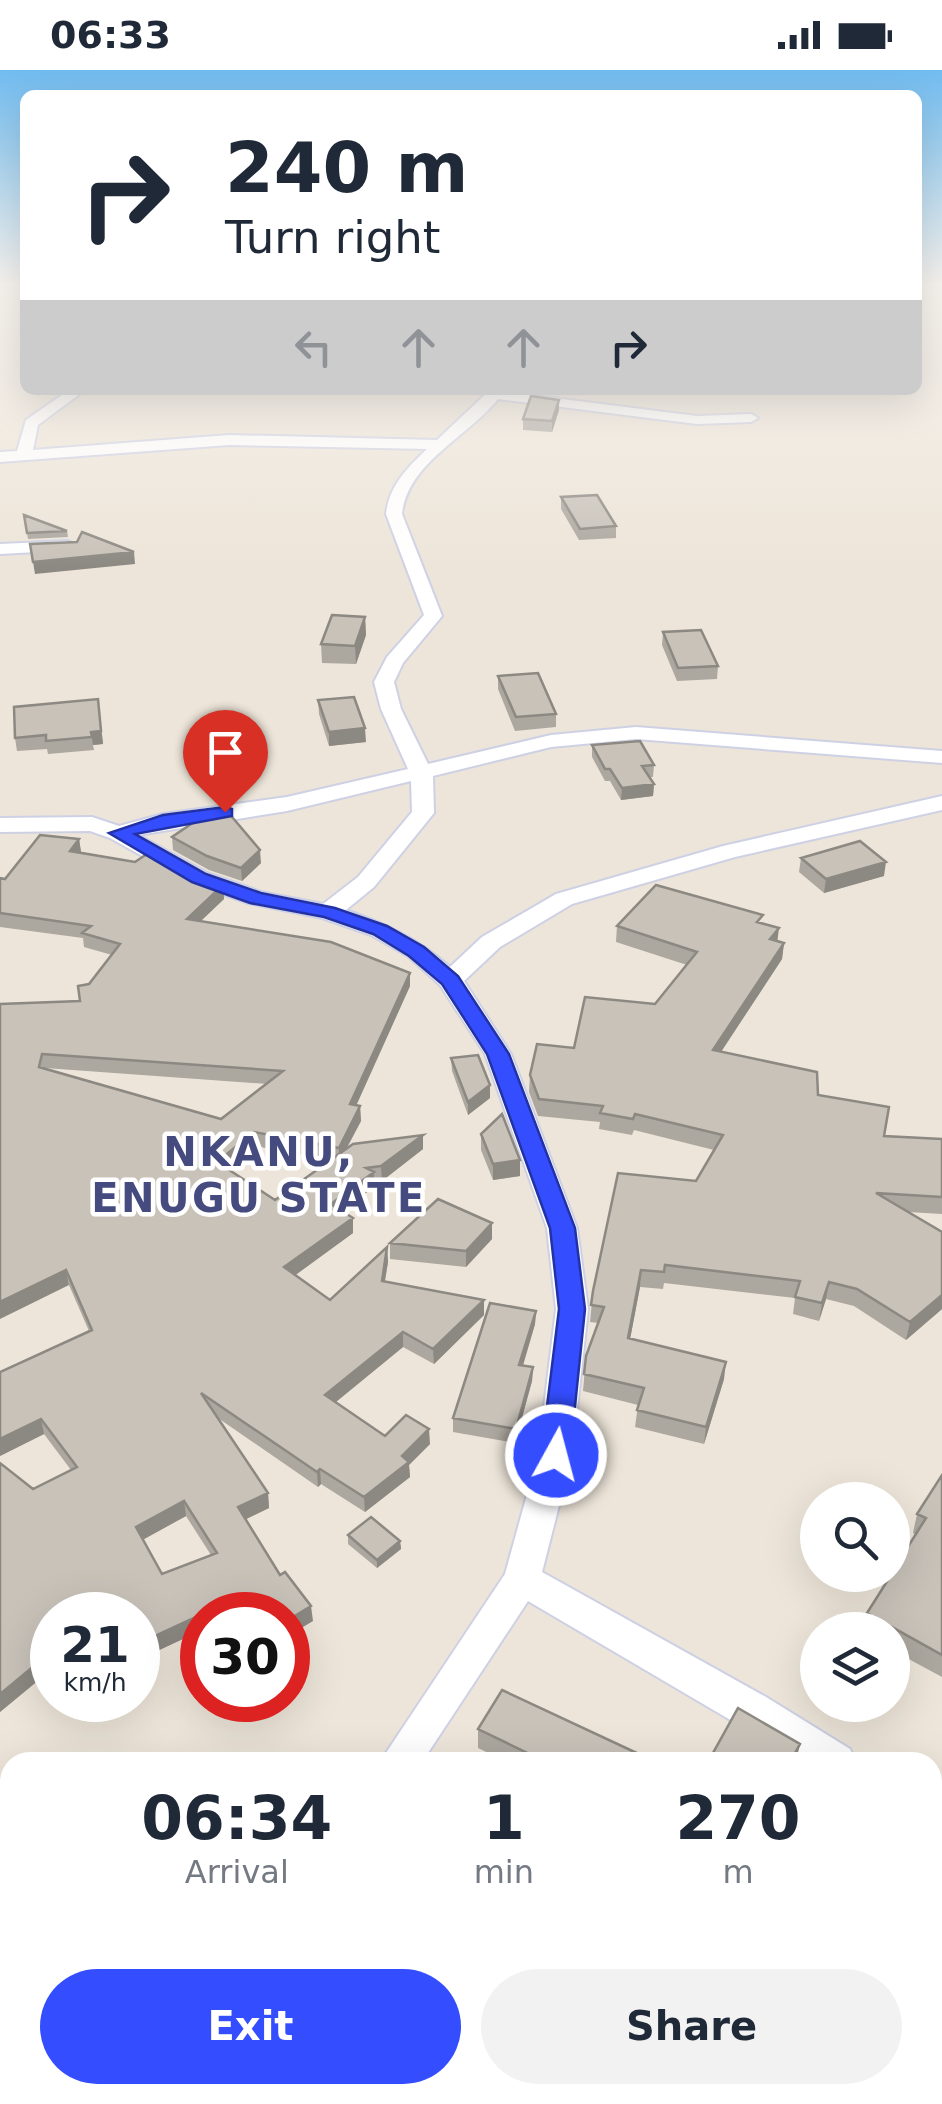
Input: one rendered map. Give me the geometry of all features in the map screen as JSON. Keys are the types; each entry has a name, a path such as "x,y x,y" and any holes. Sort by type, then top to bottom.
{"street":[{"path":"24,456 30,423 71,395"},
{"path":"328,912 366,882 424,813 422,775 391,709 384,682 394,660 433,616 394,512 395,496 410,474 493,395"},
{"path":"518,395 697,420 751,418"},
{"path":"0,457 229,440 443,445"},
{"path":"0,549 72,546"},
{"path":"118,833 163,821 287,804 422,775 551,741 636,732 942,757"},
{"path":"450,980 491,942 564,899 731,851 876,821 942,802"},
{"path":"0,825 92,824 118,833 199,878 256,898 328,912 380,930 417,952 450,980 498,1054 562,1228 572,1309 556,1455 522,1579 407,1752"},
{"path":"522,1579 820,1752"}],"building":[{"path":"531,396 559,400 552,421 523,419"},
{"path":"597,495 616,526 580,529 561,497"},
{"path":"24,515 67,531 27,533"},
{"path":"82,532 134,552 33,562 30,544 77,542"},
{"path":"332,615 365,617 355,646 321,644"},
{"path":"701,630 718,666 678,668 663,632"},
{"path":"538,673 556,714 516,717 498,676"},
{"path":"354,697 365,728 329,732 318,700"},
{"path":"98,699 101,731 91,732 92,737 46,741 46,735 15,738 14,707"},
{"path":"640,741 654,765 642,766 654,784 622,788 610,769 605,769 592,745"},
{"path":"227,811 260,850 241,868 172,837 206,814"},
{"path":"40,835 79,839 70,851 135,862 150,852 188,873 223,885 187,919 331,942 410,973 350,1104 360,1106 339,1148 254,1132 217,1162 275,1200 353,1144 423,1135 381,1166 366,1168 374,1172 331,1204 353,1218 284,1267 330,1300 387,1247 382,1281 484,1300 433,1349 403,1332 325,1395 385,1436 406,1415 429,1429 402,1456 409,1462 364,1497 320,1469 317,1472 201,1393 268,1493 238,1507 280,1575 285,1572 300,1592 180,1592 180,1624 160,1634 160,1592 30,1592 30,1669 0,1694 0,1463 33,1489 77,1467 41,1419 0,1439 0,1372 92,1330 66,1270 0,1302 0,1004 80,1001 78,986 89,984 120,944 82,933 91,926 0,913 0,878 5,879","holes":["42,1054 283,1071 221,1119 39,1067","184,1501 217,1553 162,1574 136,1527"]},
{"path":"860,841 886,862 826,879 801,858"},
{"path":"656,885 763,915 757,922 779,928 770,939 784,943 713,1050 817,1072 818,1095 889,1107 884,1136 942,1139 942,1197 876,1193 942,1232 942,1295 910,1322 857,1289 829,1282 822,1303 795,1297 800,1281 665,1265 664,1272 641,1270 628,1338 726,1362 706,1427 637,1410 644,1388 584,1374 586,1356 604,1307 591,1305 618,1173 696,1181 723,1135 635,1114 633,1119 600,1113 603,1106 539,1099 530,1075 537,1044 574,1048 585,997 655,1004 697,952 617,926"},
{"path":"478,1055 490,1085 468,1102 451,1058"},
{"path":"502,1114 520,1160 493,1164 481,1134"},
{"path":"438,1199 492,1223 466,1251 390,1243"},
{"path":"490,1303 536,1311 519,1365 533,1367 516,1429 453,1418"},
{"path":"942,1475 942,1655 910,1637 910,1612 868,1612 880,1592 910,1592 910,1543 926,1518 917,1514"},
{"path":"371,1517 400,1541 377,1560 348,1535"},
{"path":"502,1690 635,1752 525,1752 478,1729"},
{"path":"738,1708 800,1744 796,1752 714,1752"}],"district":[{"name":"NKANU, ENUGU STATE","path":"259,1175"}],"route":[{"path":"225,812 163,821 118,833 199,878 256,898 328,912 380,930 417,952 450,980 498,1054 562,1228 572,1309 556,1455"}]}
